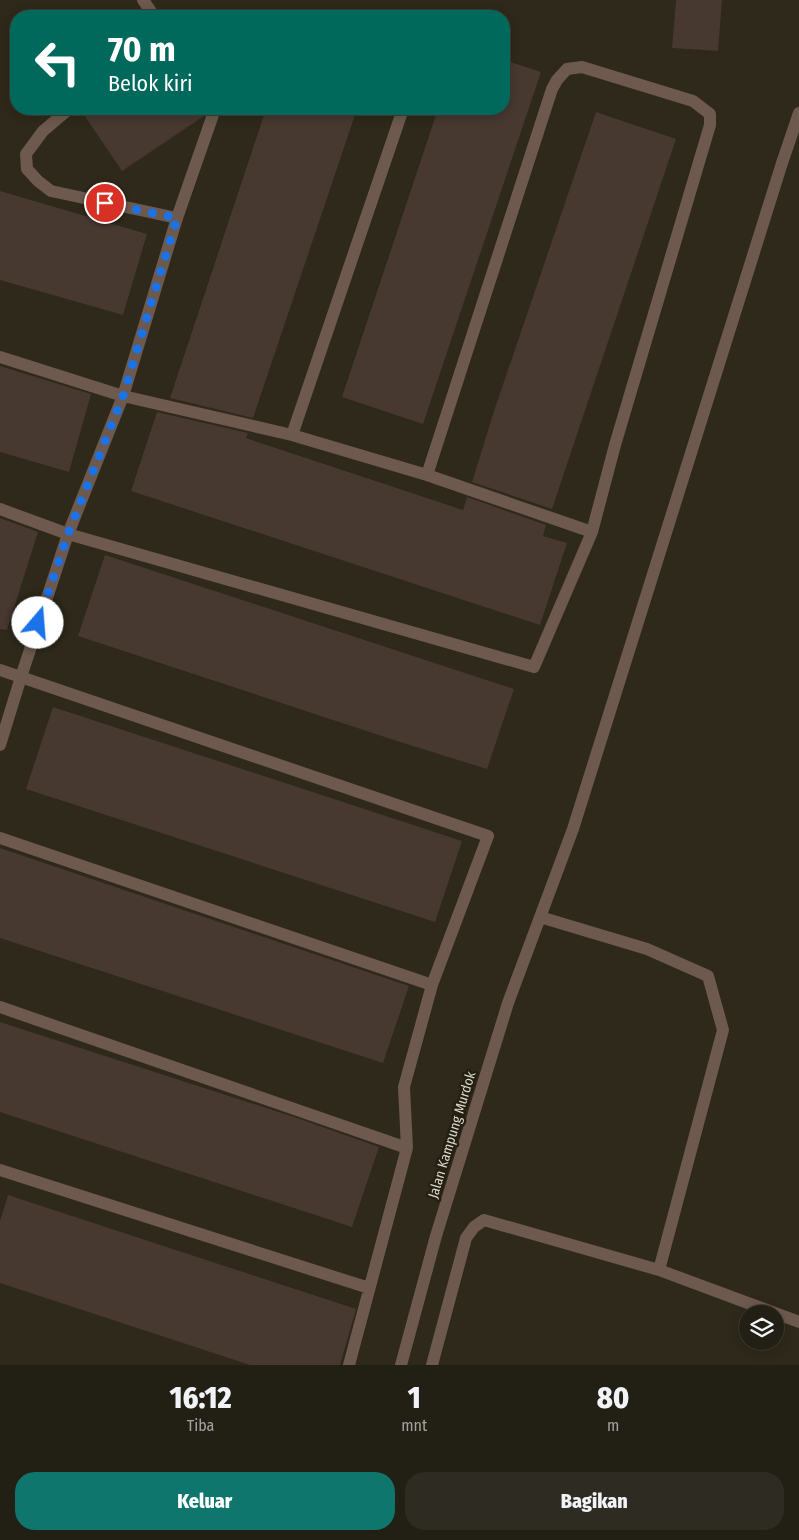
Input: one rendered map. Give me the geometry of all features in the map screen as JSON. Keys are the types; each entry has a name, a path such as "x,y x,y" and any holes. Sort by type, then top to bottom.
{"street":[{"path":"0,509 68,534 534,667 592,532 615,445 710,125 710,114 693,101 582,67 567,69 557,80 552,89 427,476"},
{"name":"Jalan Kampung Murdok","path":"401,1365 448,1199 508,1003 573,829 799,113"},
{"path":"62,115 43,130 26,154 27,169 38,181 51,191 177,218"},
{"path":"0,745 20,677 68,534 123,396 177,218 214,115"},
{"path":"292,435 400,115"},
{"path":"0,356 123,396 292,435 427,476 592,532"},
{"path":"0,670 488,836 432,985 404,1087 407,1148 349,1365"},
{"path":"0,838 432,985"},
{"path":"540,917 647,949 708,976 724,1030 659,1270"},
{"path":"0,1007 407,1148"},
{"path":"0,1170 369,1288"},
{"path":"432,1365 466,1238 474,1227 484,1220 659,1270 799,1322"}],"building":[{"path":"676,0 722,0 718,51 672,48"},
{"path":"510,62 541,72 423,424 342,397 436,115 510,115"},
{"path":"596,112 676,139 552,509 472,482 495,408"},
{"path":"84,115 204,115 204,116 122,171"},
{"path":"264,115 355,115 253,418 170,398"},
{"path":"0,191 147,234 123,315 0,280"},
{"path":"0,366 91,394 69,472 0,452"},
{"path":"157,412 248,433 246,438 463,510 467,497 546,525 543,536 567,543 540,625 131,491"},
{"path":"0,518 38,532 7,630 0,629"},
{"path":"105,555 514,689 487,769 78,636"},
{"path":"53,707 462,841 435,922 26,789"},
{"path":"0,848 409,986 383,1063 0,938"},
{"path":"0,1022 294,1117 379,1147 352,1227 0,1112"},
{"path":"8,1195 356,1309 340,1365 250,1365 0,1283 0,1221"}],"route":[{"path":"38,623 68,534 123,396 177,218 105,203"}]}
